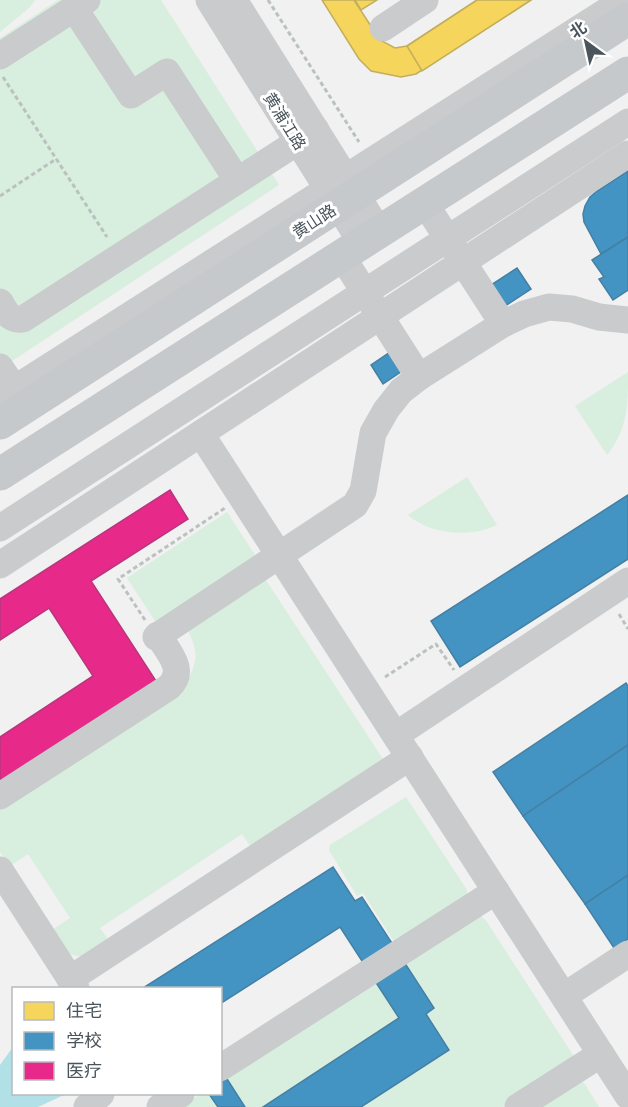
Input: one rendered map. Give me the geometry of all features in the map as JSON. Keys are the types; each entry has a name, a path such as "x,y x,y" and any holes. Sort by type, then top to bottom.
{"main road":[{"name":"黄山路","path":"8,397 342,191 628,19"},
{"path":"0,474 628,73"}],"street":[{"name":"黄浦江路","path":"209,0 307,136 342,191 361,243 365,292 419,377"},
{"name":"黄浦江路","path":"234,0 307,136"},
{"path":"383,28 425,0"},
{"path":"342,191 370,160 624,0"},
{"path":"0,56 81,4 131,94 167,72 237,180"},
{"path":"0,528 628,122"},
{"path":"0,302 10,317 16,320 23,319 307,136"},
{"path":"0,565 628,154"},
{"path":"424,202 503,324"},
{"path":"0,796 176,681 178,671 175,661 157,636 354,506 363,491 373,433 386,410 401,391 419,377 503,324 549,307 628,320"},
{"path":"201,434 628,1096"},
{"path":"396,735 628,580"},
{"path":"0,870 73,984 410,757"},
{"path":"222,1067 496,891"},
{"path":"564,996 628,954"},
{"path":"518,1107 601,1054"},
{"path":"87,1107 100,1095"},
{"path":"160,1107 179,1095"}],"path":[{"path":"268,0 370,160"},
{"path":"0,73 120,256"},
{"path":"0,196 56,159"},
{"path":"157,636 118,579 242,497"},
{"path":"366,690 436,644 465,688"}],"green space":[{"path":"0,0 35,0 0,32"},
{"path":"58,0 161,0 279,185 0,369 0,38"},
{"path":"628,372 628,395 623,426 607,455 575,406"},
{"path":"467,477 497,525 475,532 451,532 428,527 408,515"},
{"path":"227,512 257,558 157,624 127,578"},
{"path":"262,574 385,762 252,849 242,834 100,928 110,942 82,957 69,954 52,930 70,918 28,854 10,866 0,852 0,803 189,678 195,663 195,651 185,624"},
{"path":"406,797 467,890 467,894 395,943 363,893 357,896 329,850 330,845"},
{"path":"479,914 487,922 573,1055 573,1061 568,1065 503,1107 180,1107 198,1095 222,1095 222,1079"},
{"path":"578,1080 584,1083 599,1107 533,1107"}],"water":[{"path":"12,1048 12,1095 64,1095 38,1107 0,1107 0,1065"}],"building: 住宅":[{"path":"322,0 354,0 380,40 395,48 407,46 477,0 531,0 416,74 401,77 371,71 359,59"},
{"path":"355,0 377,0 361,10"},
{"path":"477,0 531,0 422,71 407,46"}],"building: 学校":[{"path":"628,171 628,237 601,254 584,222 585,206 597,191"},
{"path":"628,237 628,290 613,300 599,279 604,277 592,260"},
{"path":"517,268 531,289 505,306 491,285"},
{"path":"396,348 408,367 383,384 371,365"},
{"path":"628,495 628,559 460,667 431,621"},
{"path":"626,683 628,686 628,745 523,816 493,772"},
{"path":"628,745 628,875 585,904 523,816"},
{"path":"333,867 355,901 362,897 434,1008 426,1014 449,1050 361,1107 263,1107 399,1018 340,927 222,1003 222,987 145,987"},
{"path":"628,875 628,939 614,948 585,904"},
{"path":"222,1071 245,1107 218,1107 210,1095 222,1095"}],"building: 医疗":[{"path":"170,490 188,519 91,581 156,681 0,781 0,737 93,676 49,608 0,640 0,599"}]}
